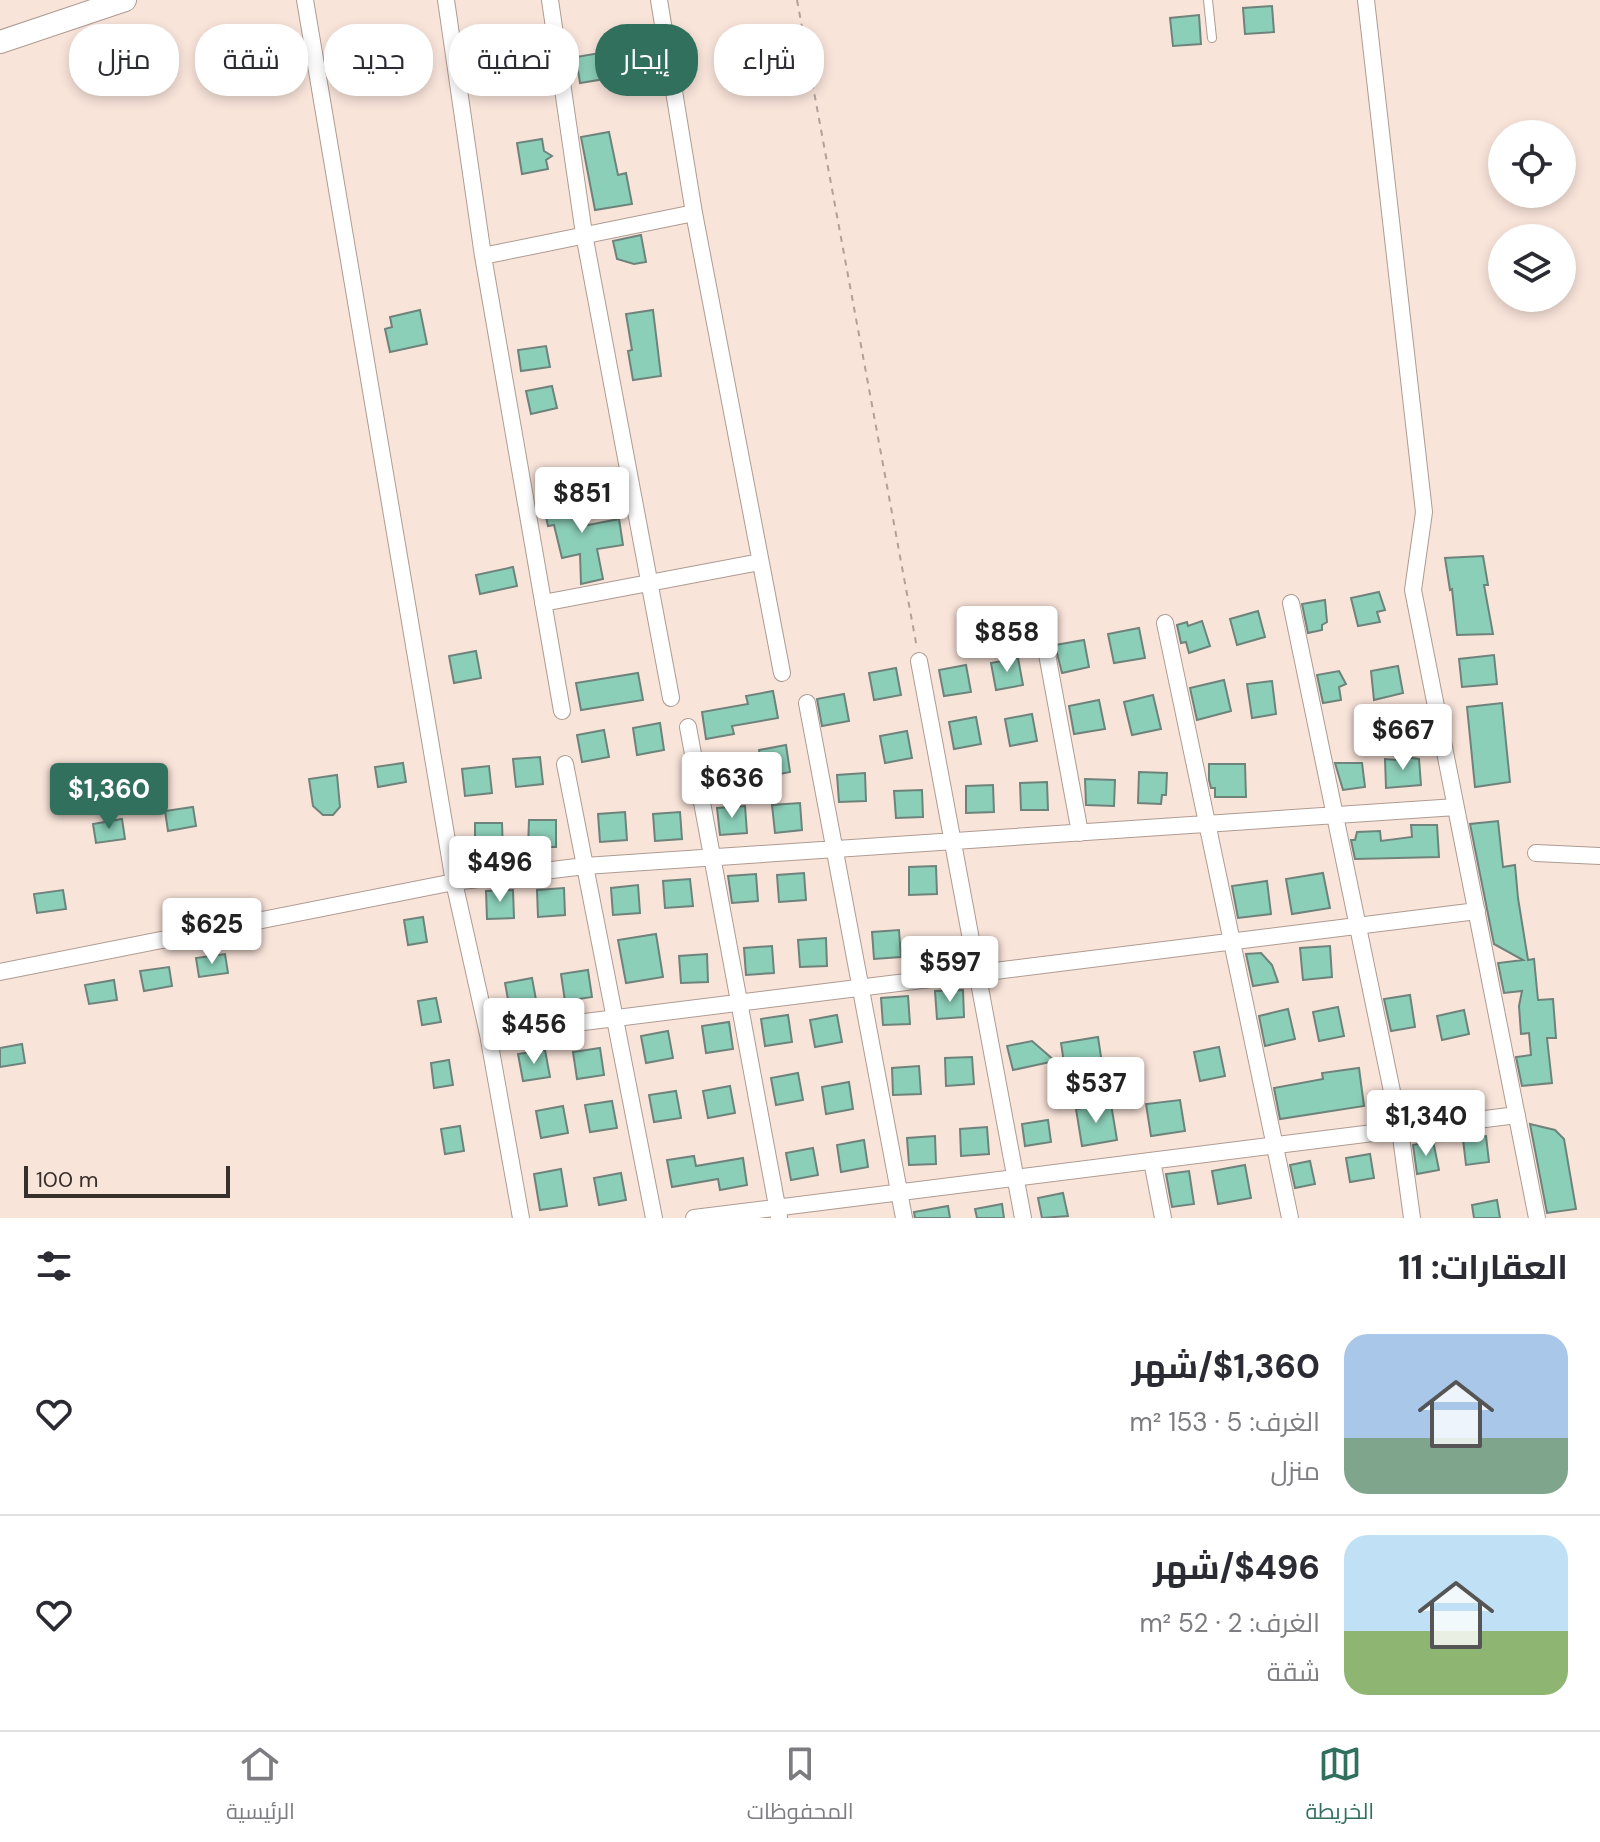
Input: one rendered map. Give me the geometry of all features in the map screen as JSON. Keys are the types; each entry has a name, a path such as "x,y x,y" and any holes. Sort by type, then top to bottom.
{"street":[{"path":"0,42 125,0"},
{"path":"305,0 454,882 488,1034 521,1218"},
{"path":"446,0 483,256 562,711"},
{"path":"550,0 584,234 671,698"},
{"path":"659,0 694,213 782,673"},
{"path":"1366,0 1424,512 1413,590 1537,1218"},
{"path":"483,256 694,213"},
{"path":"543,603 760,562"},
{"path":"1291,603 1400,1130 1412,1218"},
{"path":"1165,623 1290,1218"},
{"path":"1047,654 1080,833"},
{"path":"919,661 1023,1218"},
{"path":"807,703 904,1218"},
{"path":"688,727 779,1213"},
{"path":"565,764 654,1218"},
{"path":"0,972 454,882 585,866 1456,807"},
{"path":"1536,853 1600,856"},
{"path":"488,1034 1477,911"},
{"path":"694,1218 779,1213 899,1193 1517,1115"},
{"path":"1152,1161 1163,1218"}],"lane":[{"path":"1208,0 1212,38"}],"path":[{"path":"797,0 919,661"}],"building":[{"path":"1272,6 1274,32 1245,34 1243,8"},
{"path":"1199,15 1201,44 1173,46 1170,18"},
{"path":"595,54 595,81 580,83 579,56"},
{"path":"609,132 618,175 626,173 632,204 595,210 581,137"},
{"path":"542,139 544,151 552,156 546,160 548,169 522,174 517,143"},
{"path":"641,235 646,262 634,264 617,259 613,241"},
{"path":"420,310 427,344 390,352 385,329 392,327 390,317"},
{"path":"653,310 661,376 633,380 626,314"},
{"path":"546,346 550,367 521,371 518,350"},
{"path":"552,386 557,408 531,414 526,391"},
{"path":"582,494 588,525 619,519 623,545 597,549 603,579 581,584 580,554 562,558 554,525 548,526 543,503"},
{"path":"1483,556 1488,585 1484,585 1493,634 1457,635 1445,558"},
{"path":"513,567 517,586 480,594 476,575"},
{"path":"1379,592 1385,610 1377,612 1380,622 1358,626 1351,598"},
{"path":"1325,600 1327,622 1322,625 1322,630 1308,633 1302,604"},
{"path":"1258,611 1265,637 1237,645 1230,619"},
{"path":"1202,621 1210,646 1189,653 1186,642 1181,643 1177,625 1187,622 1188,626"},
{"path":"1139,628 1145,658 1114,663 1108,634"},
{"path":"1084,640 1089,667 1062,673 1055,645"},
{"path":"476,651 481,678 454,683 449,656"},
{"path":"1494,655 1497,684 1462,687 1459,659"},
{"path":"1018,658 1023,685 996,690 991,663"},
{"path":"966,665 971,692 944,696 939,670"},
{"path":"1398,666 1403,693 1374,700 1371,671"},
{"path":"896,668 901,695 874,700 869,673"},
{"path":"1339,671 1346,684 1339,687 1341,700 1323,703 1317,675"},
{"path":"638,673 643,700 581,710 576,683"},
{"path":"1224,680 1231,711 1197,720 1190,688"},
{"path":"1272,681 1276,714 1252,718 1247,684"},
{"path":"773,691 778,718 732,726 734,734 706,739 702,712 748,704 746,696"},
{"path":"844,694 849,721 822,726 817,699"},
{"path":"1153,695 1161,729 1132,735 1124,702"},
{"path":"1099,700 1105,729 1074,734 1069,706"},
{"path":"1502,703 1510,782 1475,787 1467,707"},
{"path":"1032,714 1037,741 1010,746 1005,719"},
{"path":"976,717 981,744 954,749 949,722"},
{"path":"660,723 664,750 637,755 633,728"},
{"path":"604,730 609,757 582,762 577,735"},
{"path":"907,731 912,758 885,763 880,736"},
{"path":"786,745 790,772 764,777 759,750"},
{"path":"1398,756 1419,759 1421,785 1386,788 1385,759 1397,760"},
{"path":"540,757 543,784 516,787 513,759"},
{"path":"403,763 406,782 378,787 375,767"},
{"path":"1335,763 1362,763 1365,787 1343,790"},
{"path":"1209,764 1245,764 1246,797 1215,797 1215,788 1211,788 1209,780"},
{"path":"489,766 492,793 465,796 462,769"},
{"path":"1139,772 1167,773 1166,795 1162,795 1161,804 1138,803"},
{"path":"865,773 866,801 839,802 837,775"},
{"path":"337,775 340,807 333,815 323,815 313,806 309,779"},
{"path":"1085,779 1115,780 1114,806 1086,805"},
{"path":"1047,782 1048,810 1021,810 1020,783"},
{"path":"993,785 994,812 966,813 966,786"},
{"path":"922,790 923,817 896,818 894,791"},
{"path":"800,803 802,830 775,833 772,805"},
{"path":"745,806 747,833 720,835 717,808"},
{"path":"193,807 196,826 168,831 165,811"},
{"path":"625,812 627,840 600,842 598,814"},
{"path":"680,812 682,839 655,841 653,814"},
{"path":"122,819 125,839 96,843 93,824"},
{"path":"529,820 556,820 556,847 528,847"},
{"path":"1498,821 1503,867 1515,865 1528,960 1534,959 1538,1000 1553,999 1556,1038 1547,1038 1552,1083 1522,1086 1516,1057 1531,1055 1529,1033 1521,1034 1519,1006 1522,991 1504,993 1498,963 1523,960 1494,944 1470,824"},
{"path":"475,823 502,823 503,851 475,851"},
{"path":"1411,825 1437,825 1439,857 1355,859 1351,840 1355,840 1357,832 1380,831 1381,841 1412,837"},
{"path":"936,866 937,894 909,895 909,867"},
{"path":"804,873 806,900 779,902 777,875"},
{"path":"1323,873 1330,908 1292,914 1286,879"},
{"path":"756,874 758,901 732,903 728,876"},
{"path":"690,879 693,906 665,908 663,881"},
{"path":"1267,881 1271,914 1238,918 1232,886"},
{"path":"638,885 640,913 613,915 611,888"},
{"path":"564,888 565,915 538,917 537,890"},
{"path":"63,890 66,909 37,913 34,894"},
{"path":"513,890 514,918 487,919 486,891"},
{"path":"423,917 427,942 408,945 404,920"},
{"path":"899,930 901,957 874,959 872,932"},
{"path":"656,934 663,977 626,983 618,940"},
{"path":"826,938 827,966 800,967 798,940"},
{"path":"772,946 774,973 746,975 744,948"},
{"path":"1330,946 1332,977 1303,980 1300,948"},
{"path":"1261,953 1272,965 1278,982 1253,986 1246,954"},
{"path":"225,954 228,973 199,977 196,958"},
{"path":"707,954 708,982 681,983 679,956"},
{"path":"169,967 172,986 144,991 140,971"},
{"path":"588,970 592,997 565,1001 561,974"},
{"path":"532,978 537,1005 510,1010 505,983"},
{"path":"114,980 117,1000 89,1004 85,985"},
{"path":"963,990 964,1017 937,1019 935,991"},
{"path":"1410,995 1415,1027 1391,1031 1384,999"},
{"path":"908,996 910,1024 883,1025 881,998"},
{"path":"436,998 441,1022 422,1025 418,1001"},
{"path":"1338,1007 1344,1036 1319,1041 1313,1012"},
{"path":"1288,1009 1295,1039 1265,1046 1259,1016"},
{"path":"1464,1010 1469,1034 1442,1040 1437,1016"},
{"path":"788,1015 792,1042 765,1046 761,1019"},
{"path":"837,1015 842,1042 815,1047 810,1020"},
{"path":"729,1022 733,1049 706,1053 702,1026"},
{"path":"668,1031 673,1058 646,1063 641,1036"},
{"path":"1098,1037 1103,1070 1066,1076 1061,1043"},
{"path":"1032,1041 1055,1061 1013,1070 1007,1046"},
{"path":"22,1044 25,1063 0,1067 0,1048"},
{"path":"1219,1047 1225,1076 1200,1081 1194,1052"},
{"path":"600,1048 604,1075 577,1079 573,1052"},
{"path":"545,1050 550,1077 523,1081 518,1054"},
{"path":"972,1057 974,1084 946,1086 945,1058"},
{"path":"449,1060 453,1085 434,1088 431,1063"},
{"path":"919,1066 921,1094 893,1095 892,1068"},
{"path":"1359,1068 1364,1106 1280,1119 1274,1088 1323,1079 1322,1073"},
{"path":"798,1073 803,1100 776,1105 771,1078"},
{"path":"849,1082 853,1109 826,1114 822,1087"},
{"path":"730,1086 735,1113 708,1118 703,1091"},
{"path":"676,1091 681,1118 654,1122 649,1095"},
{"path":"1180,1100 1185,1131 1151,1136 1146,1104"},
{"path":"612,1101 617,1128 590,1132 585,1105"},
{"path":"1111,1104 1117,1140 1082,1146 1076,1109"},
{"path":"563,1106 568,1133 541,1138 536,1111"},
{"path":"1048,1120 1051,1142 1025,1146 1022,1124"},
{"path":"1530,1124 1555,1130 1564,1139 1576,1209 1547,1213"},
{"path":"460,1126 464,1151 445,1154 441,1129"},
{"path":"987,1127 989,1154 961,1156 960,1129"},
{"path":"935,1136 936,1164 909,1165 907,1138"},
{"path":"1486,1136 1489,1162 1466,1165 1463,1139"},
{"path":"864,1140 868,1167 841,1172 837,1145"},
{"path":"1433,1141 1439,1170 1417,1174 1413,1145"},
{"path":"813,1148 818,1175 791,1180 786,1153"},
{"path":"1370,1154 1374,1178 1350,1182 1346,1158"},
{"path":"694,1156 696,1166 743,1158 747,1185 720,1190 718,1179 672,1187 667,1160"},
{"path":"1310,1161 1315,1184 1295,1188 1290,1165"},
{"path":"1245,1165 1251,1198 1218,1204 1212,1171"},
{"path":"561,1169 567,1206 540,1210 534,1174"},
{"path":"1189,1171 1194,1204 1172,1207 1166,1174"},
{"path":"621,1173 626,1200 599,1205 594,1178"},
{"path":"1063,1193 1068,1216 1042,1218 1038,1198"},
{"path":"1497,1200 1500,1218 1474,1218 1472,1205"},
{"path":"1002,1204 1004,1218 977,1218 975,1209"},
{"path":"948,1206 950,1218 915,1218 914,1212"}]}
